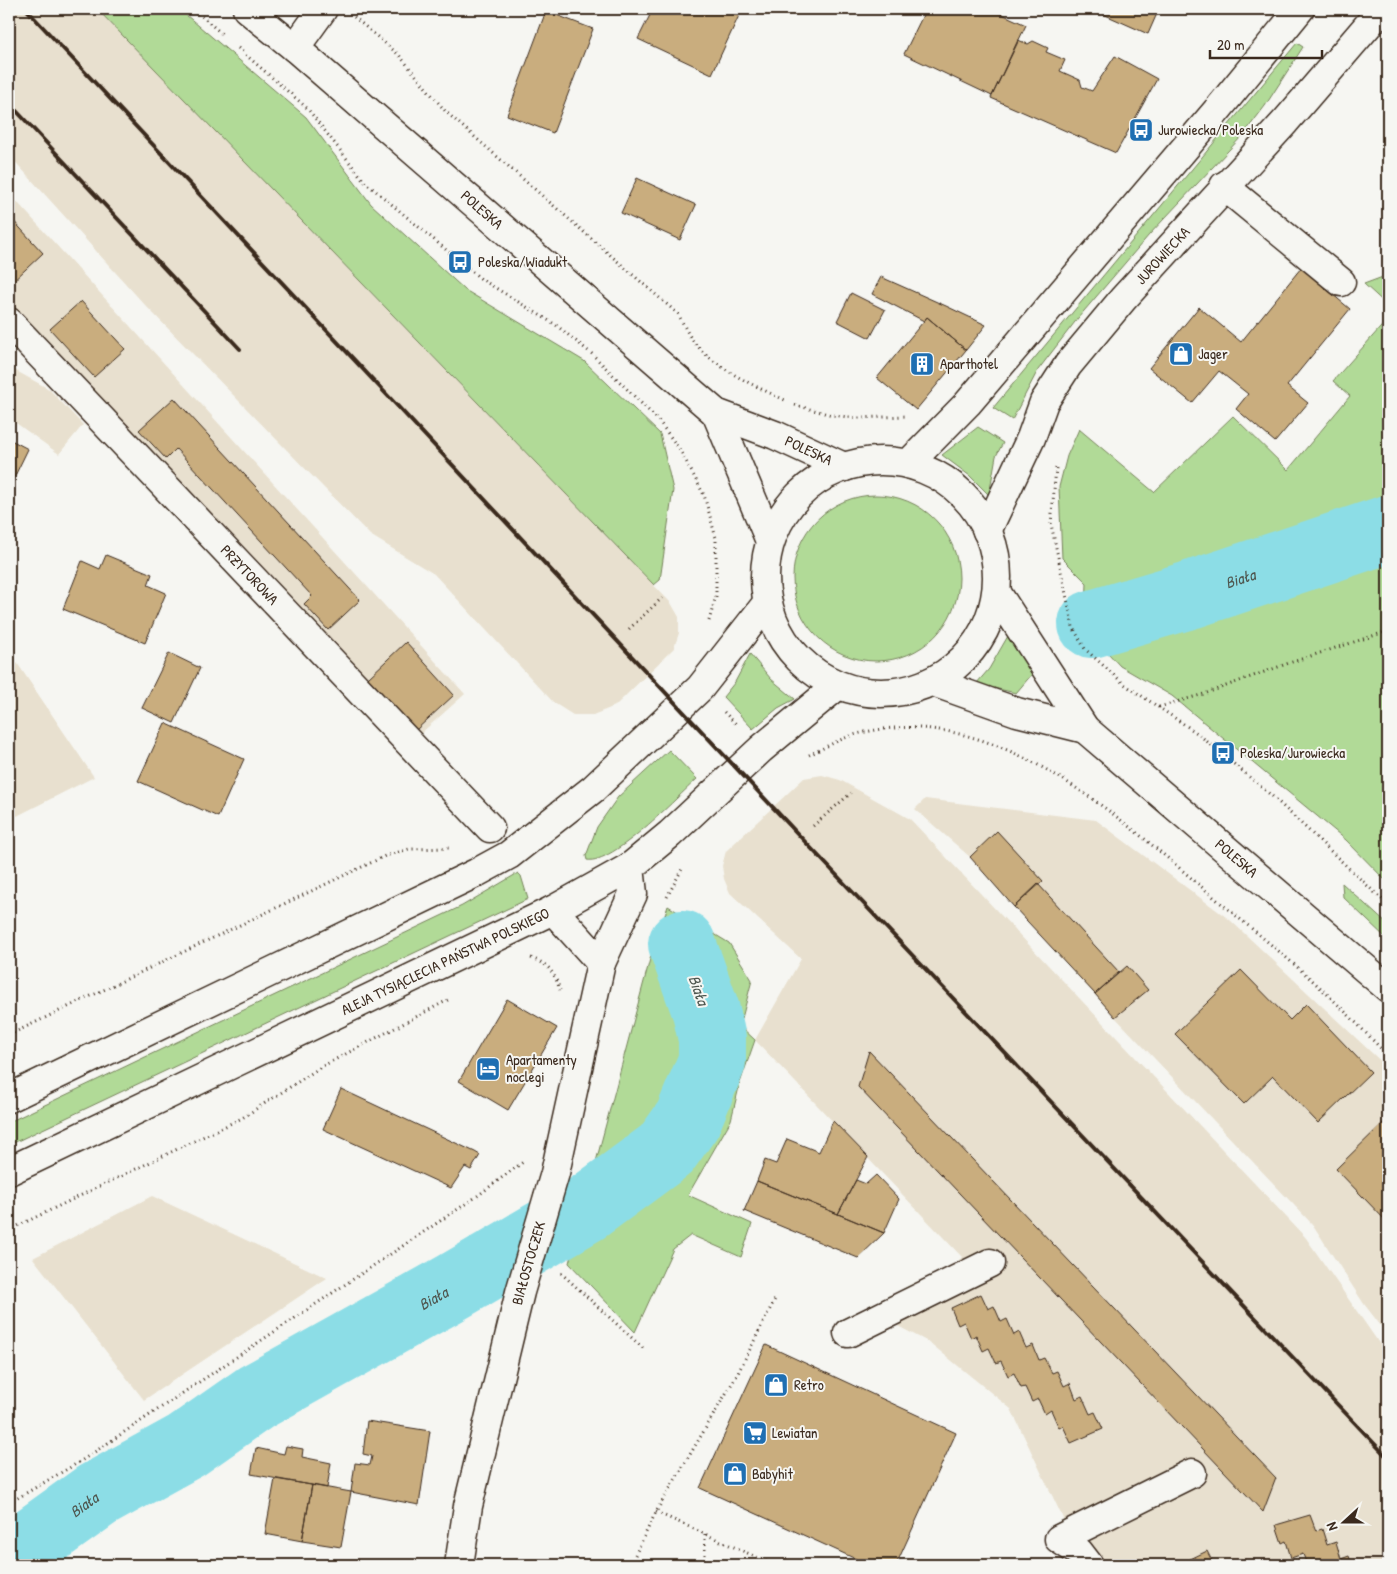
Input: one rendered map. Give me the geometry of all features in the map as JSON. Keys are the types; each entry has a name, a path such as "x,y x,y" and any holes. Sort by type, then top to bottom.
{"main road":[{"name":"POLESKA","path":"247,9 295,48 716,413 775,435 844,467"},
{"path":"295,48 323,9"},
{"path":"908,464 968,403 1219,108 1300,9"},
{"name":"JUROWIECKA","path":"988,531 1031,438 1044,402 1068,366 1123,299 1224,186 1285,122 1382,9"},
{"path":"1224,186 1341,282"},
{"name":"PRZYTOROWA","path":"9,322 490,828"},
{"path":"9,341 37,353"},
{"name":"POLESKA","path":"716,413 770,541"},
{"path":"876,461 908,464 942,478 968,501 988,531 996,561 996,593 985,629 964,660 933,682 902,692 869,694 837,686 805,666 781,638 767,603 764,571 770,541 781,516 798,495 820,478 844,467 876,461"},
{"name":"POLESKA","path":"996,593 1085,730 1388,988"},
{"path":"9,1098 476,873 509,854 593,789 694,694 767,603"},
{"name":"POLESKA","path":"933,682 1018,712 1085,730"},
{"name":"ALEJA TYSIĄCLECIA PAŃSTWA POLSKIEGO","path":"9,1171 553,910 630,867 670,834 761,749 837,686"},
{"name":"BIAŁOSTOCZEK","path":"459,1565 468,1506 520,1292 555,1173 601,962 633,894 630,867"},
{"path":"553,910 601,962"},
{"path":"848,1333 990,1263"},
{"path":"1089,1565 1079,1552 1058,1539 1192,1473"}],"path":[{"path":"193,9 227,38"},
{"path":"198,13 201,9"},
{"path":"351,15 399,54 446,112 678,314 692,340 707,355 728,371 795,405 832,416 858,418 906,415 915,419"},
{"path":"234,45 307,108 365,182 481,279 556,325 592,354 628,387 658,420 680,450 704,495 716,538 716,596 708,624"},
{"path":"775,435 795,405"},
{"path":"704,495 737,463"},
{"path":"1056,464 1052,489 1051,524 1072,627 1085,649 1124,684 1197,733 1264,789 1388,905"},
{"path":"629,629 662,598"},
{"path":"1158,707 1204,694 1289,663 1388,631"},
{"path":"802,760 860,733 904,728 969,736 1026,758 1059,777 1120,818 1327,993 1388,1056"},
{"path":"813,826 851,793"},
{"path":"9,1035 385,856"},
{"path":"663,905 675,880 687,862"},
{"path":"523,959 531,958 546,964 556,979 561,994"},
{"path":"9,1230 242,1118 321,1067 452,998"},
{"path":"9,1503 82,1461 476,1197 526,1160"},
{"path":"555,1267 644,1349"},
{"path":"635,1555 656,1512 737,1375 776,1297"},
{"path":"656,1512 774,1565"},
{"path":"705,1533 705,1565"}],"shaded area":[{"path":"9,9 97,9 671,603 679,617 679,633 674,648 615,706 593,715 573,715 554,703 434,574 370,535 145,305 9,155"},
{"path":"9,193 465,694 410,743 9,323"},
{"path":"9,367 49,389 83,425 59,454 9,418"},
{"path":"9,651 94,777 9,820"},
{"path":"822,775 840,780 910,819 1306,1238 1388,1356 1388,1565 1073,1565 1079,1552 1011,1409 930,1343 898,1326 962,1257 755,1040 801,959 730,893 724,879 722,866 726,851 804,778"},
{"path":"925,799 1096,820 1230,920 1388,1068 1388,1335 1364,1304 1313,1225 1115,1017 970,857 915,809"},
{"path":"152,1196 327,1278 144,1400 33,1258"}],"green space":[{"path":"97,9 179,9 306,117 371,204 465,290 584,361 660,434 673,490 660,580 654,585"},
{"path":"1297,43 1303,47 1265,106 1243,135 1149,235 1078,318 1038,370 1012,420 993,408"},
{"path":"1388,275 1388,306 1364,284"},
{"path":"1388,319 1388,883 1346,840 1172,696 1120,666 1097,641 1086,611 1087,583 1062,558 1059,487 1067,456 1079,429 1154,492 1233,416 1288,470 1350,396 1333,381"},
{"path":"978,427 1003,443 996,456 989,495 970,476 942,455"},
{"path":"868,495 884,495 908,501 935,519 953,546 959,578 953,610 935,637 908,655 884,661 868,661 844,655 823,642 812,631 799,610 793,586 793,570 799,546 812,525 823,514 844,501"},
{"path":"1008,636 1033,673 1016,693 976,684 989,669"},
{"path":"750,654 771,679 795,699 778,708 753,729 723,697 735,682"},
{"path":"669,750 697,779 628,841 598,859 587,860 586,856 597,827 618,797"},
{"path":"518,873 521,876 528,899 9,1145 9,1122 462,906"},
{"path":"1342,883 1388,925 1388,940 1343,897"},
{"path":"668,906 729,943 752,980 740,1026 755,1040 740,1083 731,1120 688,1195 752,1224 741,1257 691,1235 673,1249 635,1332 569,1263 650,959"}],"building":[{"path":"653,9 742,9 712,74 638,39"},
{"path":"926,9 991,9 1026,25 992,96 904,54"},
{"path":"1092,9 1159,9 1148,34"},
{"path":"546,11 593,29 553,133 507,115"},
{"path":"1018,40 1028,44 1033,41 1048,48 1046,52 1065,60 1060,71 1080,80 1082,87 1092,91 1115,56 1157,79 1116,153 991,98"},
{"path":"637,178 696,205 680,240 621,213"},
{"path":"9,216 43,253 9,285"},
{"path":"1301,268 1350,309 1287,386 1308,403 1275,442 1236,409 1248,394 1219,371 1192,403 1149,368 1199,307 1241,342"},
{"path":"881,277 986,325 966,350 927,317 924,321 872,294"},
{"path":"851,293 885,310 870,338 837,321"},
{"path":"81,301 125,349 94,377 50,329"},
{"name":"Aparthotel","path":"927,317 966,350 916,410 877,378"},
{"path":"174,398 360,600 328,630 304,604 312,596 176,449 166,459 139,430"},
{"path":"9,439 28,449 9,488"},
{"path":"106,555 152,574 148,585 166,593 145,643 63,609 82,561 100,569"},
{"path":"406,642 454,695 416,730 368,678"},
{"path":"169,653 200,668 174,723 142,708"},
{"path":"165,723 244,759 218,817 138,781"},
{"path":"997,831 1043,881 1014,907 970,857"},
{"path":"1038,884 1119,972 1095,994 1014,907"},
{"path":"1127,966 1148,990 1115,1017 1095,994"},
{"path":"1241,970 1290,1020 1306,1004 1371,1072 1318,1123 1273,1076 1244,1104 1175,1034"},
{"path":"507,999 557,1028 508,1110 459,1081"},
{"path":"869,1051 1276,1478 1263,1512 858,1087"},
{"path":"341,1089 480,1155 471,1170 465,1167 451,1188 323,1129"},
{"path":"1388,1118 1388,1223 1336,1169"},
{"path":"833,1121 868,1157 838,1214 757,1181 765,1160 776,1164 787,1139 819,1152"},
{"path":"876,1175 899,1199 884,1233 838,1214 856,1180 866,1184"},
{"path":"757,1181 884,1233 858,1258 744,1211"},
{"path":"981,1294 988,1309 994,1306 1001,1322 1007,1319 1014,1335 1019,1332 1026,1348 1033,1345 1039,1360 1044,1358 1052,1373 1057,1371 1064,1386 1070,1383 1076,1399 1082,1396 1090,1414 1095,1412 1103,1429 1071,1443 1063,1426 1059,1428 1051,1410 1045,1414 1038,1399 1032,1402 1025,1387 1021,1388 1014,1373 1008,1376 1001,1361 996,1363 989,1348 983,1351 976,1335 971,1338 964,1322 958,1325 951,1308"},
{"path":"766,1345 956,1433 896,1565 869,1565 700,1488"},
{"path":"367,1421 430,1431 419,1505 351,1492 355,1463 370,1465 372,1456 363,1454"},
{"path":"286,1446 303,1449 302,1457 331,1463 327,1488 251,1474 256,1448 284,1454"},
{"path":"275,1479 312,1485 302,1541 265,1534"},
{"path":"312,1485 351,1492 341,1547 302,1541"},
{"path":"1310,1515 1316,1531 1322,1529 1327,1545 1336,1542 1341,1559 1349,1556 1352,1565 1307,1565 1303,1554 1291,1558 1286,1541 1282,1543 1276,1525"},
{"path":"1207,1551 1214,1565 1178,1565"}],"waterway":[{"name":"Biała","path":"1092,624 1190,595 1388,529"},
{"name":"Biała","path":"9,1558 97,1495 186,1446 256,1397 453,1287 586,1209 666,1150 688,1119 712,1061 712,1039 706,1011 682,944"}],"railway":[{"path":"26,9 810,847 1388,1458"},
{"path":"9,103 240,349"}],"place":[{"name":"Jurowiecka/Poleska","path":"1141,130"},
{"name":"Poleska/Wiadukt","path":"460,262"},
{"name":"Jager","path":"1181,354"},
{"name":"Aparthotel","path":"922,364"},
{"name":"Poleska/Jurowiecka","path":"1223,753"},
{"name":"Apartamenty noclegi","path":"488,1069"},
{"name":"Retro","path":"776,1385"},
{"name":"Lewiatan","path":"755,1433"},
{"name":"Babyhit","path":"735,1474"}]}
